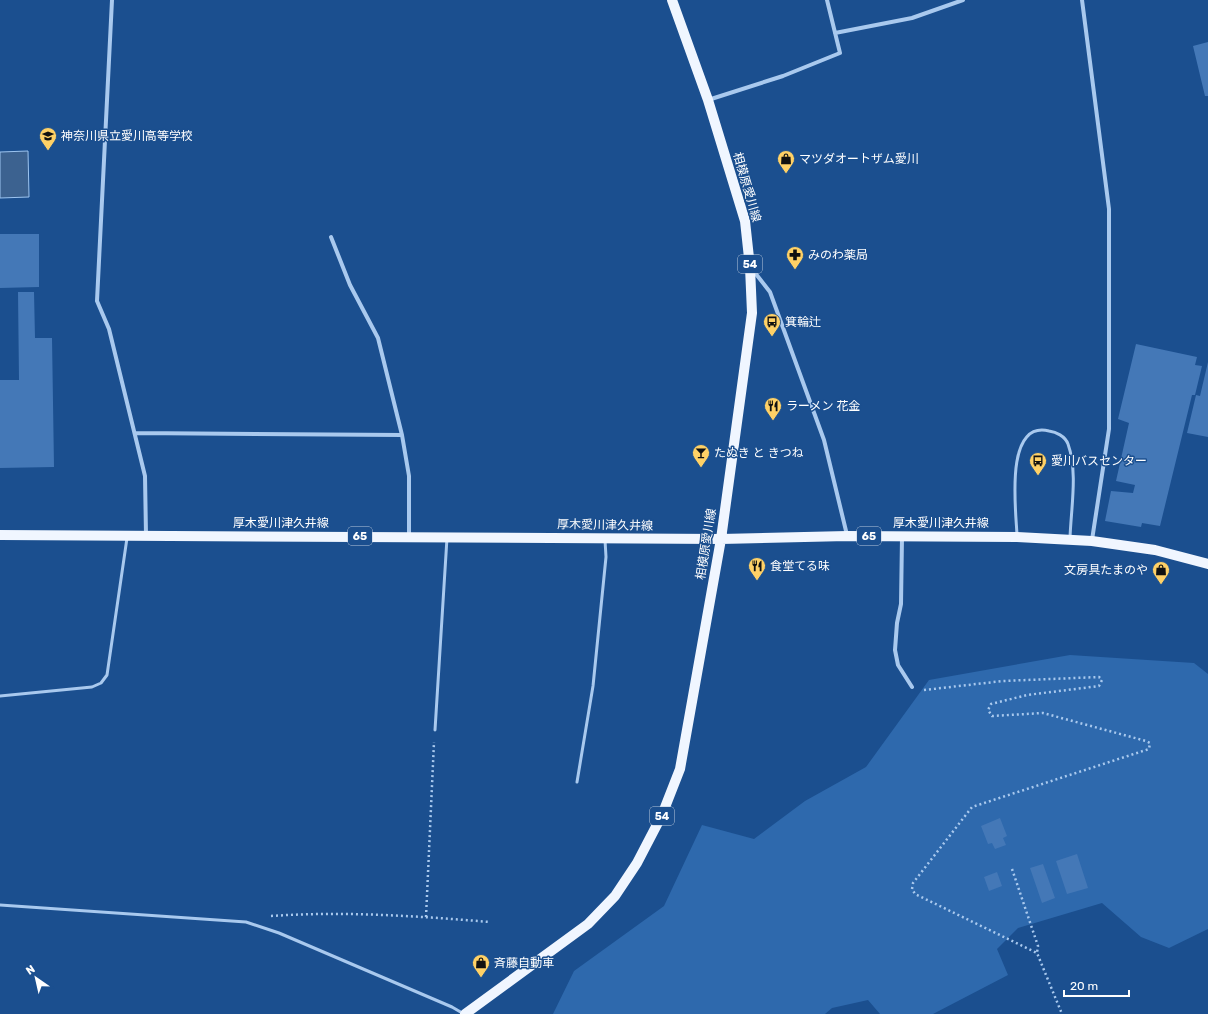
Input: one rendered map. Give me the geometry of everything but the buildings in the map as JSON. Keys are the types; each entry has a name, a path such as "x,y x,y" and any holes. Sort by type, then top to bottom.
{"main road":[{"name":"相模原愛川線","path":"464,1014 588,924 614,896 637,863 662,815 680,769 721,539 752,313 750,267 745,222 708,100 672,0"},
{"name":"厚木愛川津久井線","path":"0,535 127,537 146,535 447,536 721,539 847,536 1017,537 1092,541 1155,550 1208,564"}],"street":[{"path":"112,0 97,301 109,329 136,433 145,476 146,535"},
{"path":"708,100 783,76 840,53 827,0"},
{"path":"835,32 912,18 964,0"},
{"path":"1082,0 1109,209 1109,429 1092,541"},
{"path":"331,237 350,285 378,338 402,435 409,476 409,536"},
{"path":"750,267 770,292 822,433 847,536"},
{"path":"136,433 402,435"},
{"path":"902,536 901,604 897,623 895,650 898,664 912,687"}],"lane":[{"path":"1017,537 1015,493 1016,462 1021,442 1030,434 1042,429 1057,433 1067,441 1072,458 1070,539"},
{"path":"434,730 447,536"},
{"path":"0,696 92,687 101,683 107,675 127,537"},
{"path":"577,782 593,686 606,557 604,538"},
{"path":"0,905 246,922 279,933 452,1007 464,1014"}],"path":[{"path":"912,687 928,691 1003,681 1099,677 1102,680 1099,686 1027,696 991,704 988,710 992,716 1043,713 1150,743 1149,749 972,807 913,883 912,889 914,894 1037,953"},
{"path":"426,916 434,730"},
{"path":"1012,870 1038,946 1037,953 1062,1014"},
{"path":"246,922 248,917 315,913 426,916 490,922"}],"shaded area":[{"path":"28,151 29,197 0,198 0,152"},
{"path":"1070,655 1194,663 1208,674 1208,929 1169,948 1141,937 1102,903 1018,928 997,949 1008,975 933,1014 880,1014 868,1000 832,1008 825,1014 553,1014 574,971 664,906 702,825 754,839 805,801 866,767 929,680"}],"place":[{"name":"神奈川県立愛川高等学校","path":"48,151"},
{"name":"マツダオートザム愛川","path":"786,174"},
{"name":"みのわ薬局","path":"795,270"},
{"name":"箕輪辻","path":"772,337"},
{"name":"ラーメン 花金","path":"773,421"},
{"name":"たぬき と きつね","path":"701,468"},
{"name":"愛川バスセンター","path":"1038,476"},
{"name":"食堂てる味","path":"757,581"},
{"name":"文房具たまのや","path":"1161,585"},
{"name":"斉藤自動車","path":"481,978"}]}
